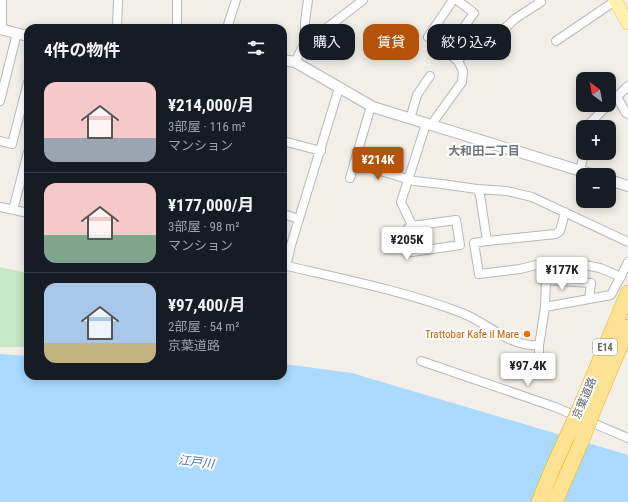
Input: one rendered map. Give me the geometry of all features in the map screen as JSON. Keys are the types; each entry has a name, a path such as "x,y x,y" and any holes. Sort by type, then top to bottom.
{"highway":[{"name":"京葉道路","path":"555,502 582,440 589,403 628,293"},
{"name":"京葉道路","path":"539,502 628,327"}],"main road":[{"path":"615,1 628,23"}],"street":[{"path":"2,0 1,30 24,35"},
{"path":"117,24 118,0"},
{"path":"177,0 177,24"},
{"path":"228,24 236,0"},
{"path":"305,24 308,0"},
{"path":"332,24 363,0"},
{"path":"437,24 453,0"},
{"path":"457,0 474,13 466,24"},
{"path":"412,226 401,202 428,124 462,82 463,71 458,61 480,30 493,39 516,18 541,2 539,0"},
{"path":"556,41 615,1"},
{"path":"0,101 17,33"},
{"path":"295,62 299,53"},
{"path":"287,61 295,62 371,106 576,169"},
{"path":"410,119 417,95 430,76"},
{"path":"628,86 617,97 628,114"},
{"path":"287,244 299,219 339,88"},
{"path":"0,141 12,144 24,98"},
{"path":"350,178 371,106"},
{"path":"593,120 602,112"},
{"path":"287,142 321,151"},
{"path":"354,163 414,181 477,189 507,191 527,195 628,242"},
{"path":"13,210 24,167"},
{"path":"616,182 628,186"},
{"path":"477,189 480,195 487,240"},
{"path":"0,207 24,212"},
{"path":"565,212 560,231 556,234 487,240 474,243 480,274 520,269 547,262 585,265 600,268 621,277"},
{"path":"287,215 299,219"},
{"path":"456,220 460,245 412,252 408,228 412,226 456,220"},
{"path":"545,307 611,296 628,262"},
{"path":"287,264 363,282 417,298 463,314 500,334 524,344 539,346"},
{"path":"536,365 539,356 539,346 545,307 546,280 591,283 589,299"},
{"path":"421,361 555,407 628,438"}],"green space":[{"path":"0,267 24,272 24,347 0,347"}],"water":[{"name":"江戸川","path":"0,354 24,356 24,380 287,380 287,365 352,373 628,455 628,502 0,502"}],"place":[{"name":"Trattobar Kafe il Mare","path":"527,334"}],"district":[{"name":"大和田二丁目","path":"484,151"}]}
